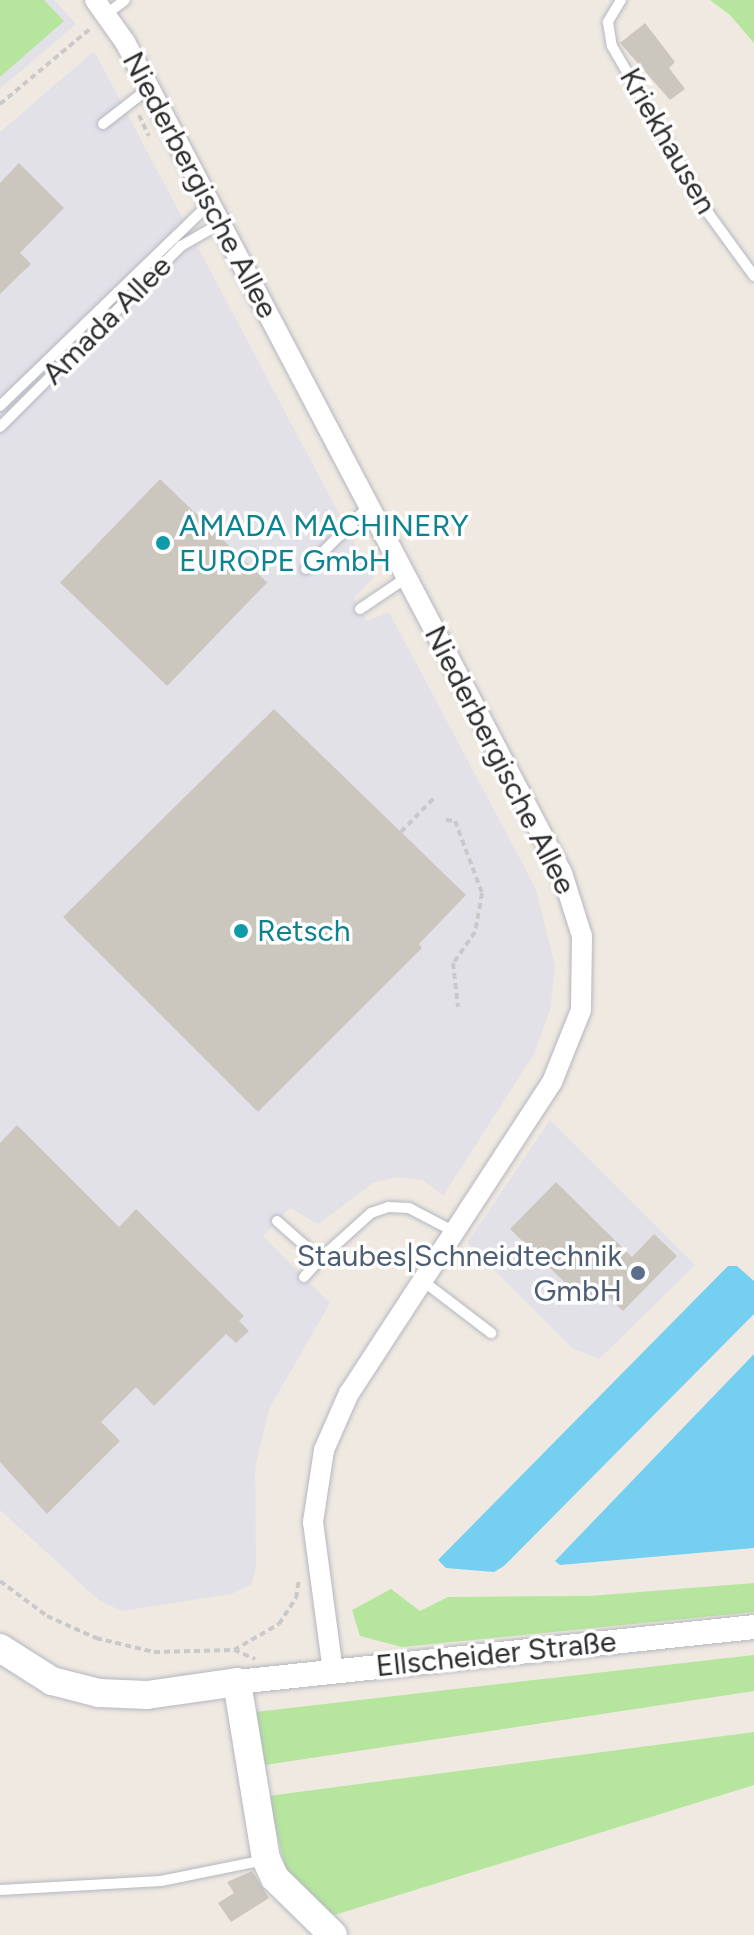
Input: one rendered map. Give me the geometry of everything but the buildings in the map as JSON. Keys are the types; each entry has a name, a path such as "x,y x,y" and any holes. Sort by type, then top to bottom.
{"main road":[{"path":"0,1648 52,1681 99,1693 147,1695 250,1680 246,1737 264,1850 275,1878 333,1935"}],"street":[{"name":"Niederbergische Allee","path":"101,7 149,88 221,223 562,873 582,936 586,965 581,1010 568,1050 455,1232 349,1393 321,1465 313,1522 333,1672"},
{"name":"Ellscheider Straße","path":"250,1680 754,1627"}],"lane":[{"path":"101,7 125,0"},
{"name":"Kriekhausen","path":"621,0 608,22 612,46 709,214 754,276"},
{"path":"103,124 149,88"},
{"name":"Amada Allee","path":"0,406 210,203"},
{"name":"Amada Allee","path":"0,427 181,246 221,223"},
{"path":"306,569 369,506"},
{"path":"360,609 406,578"},
{"path":"304,1277 371,1213 388,1207 409,1208 455,1232"},
{"path":"277,1221 320,1259"},
{"path":"423,1281 491,1333"},
{"path":"0,1890 161,1881 264,1850"}],"path":[{"path":"0,104 101,7"},
{"path":"131,100 152,139"},
{"path":"401,832 434,798"},
{"path":"446,820 455,821 482,893 475,932 453,963 458,1007"},
{"path":"234,1650 279,1624 296,1598 300,1569"},
{"path":"0,1581 47,1616 128,1647 184,1653 234,1650 255,1658 250,1680"}],"shaded area":[{"path":"0,0 54,0 76,24 0,89"},
{"path":"94,51 373,578 354,598 367,621 389,612 536,889 555,966 550,1010 534,1054 443,1196 423,1180 396,1177 373,1183 318,1224 290,1208 263,1236 330,1303 269,1409 255,1468 256,1567 251,1585 231,1594 122,1611 100,1601 0,1510 0,132"},
{"path":"550,1120 695,1265 599,1359 572,1348 467,1243"}],"green space":[{"path":"0,0 44,0 64,21 0,77"},
{"path":"710,0 754,0 754,43 730,15"},
{"path":"754,1583 754,1612 402,1647 360,1636 352,1610 391,1589 420,1611 448,1597 589,1596"},
{"path":"754,1655 754,1691 265,1765 255,1712"},
{"path":"754,1732 754,1785 331,1916 287,1875 268,1796"}],"water":[{"path":"728,1266 737,1266 754,1281 754,1314 504,1566 494,1572 446,1568 438,1560"},
{"path":"754,1354 754,1548 560,1565 555,1561"}],"place":[{"name":"AMADA MACHINERY EUROPE GmbH","path":"163,543"},
{"name":"Retsch","path":"241,931"},
{"name":"Staubes|Schneidtechnik GmbH","path":"638,1273"}]}
